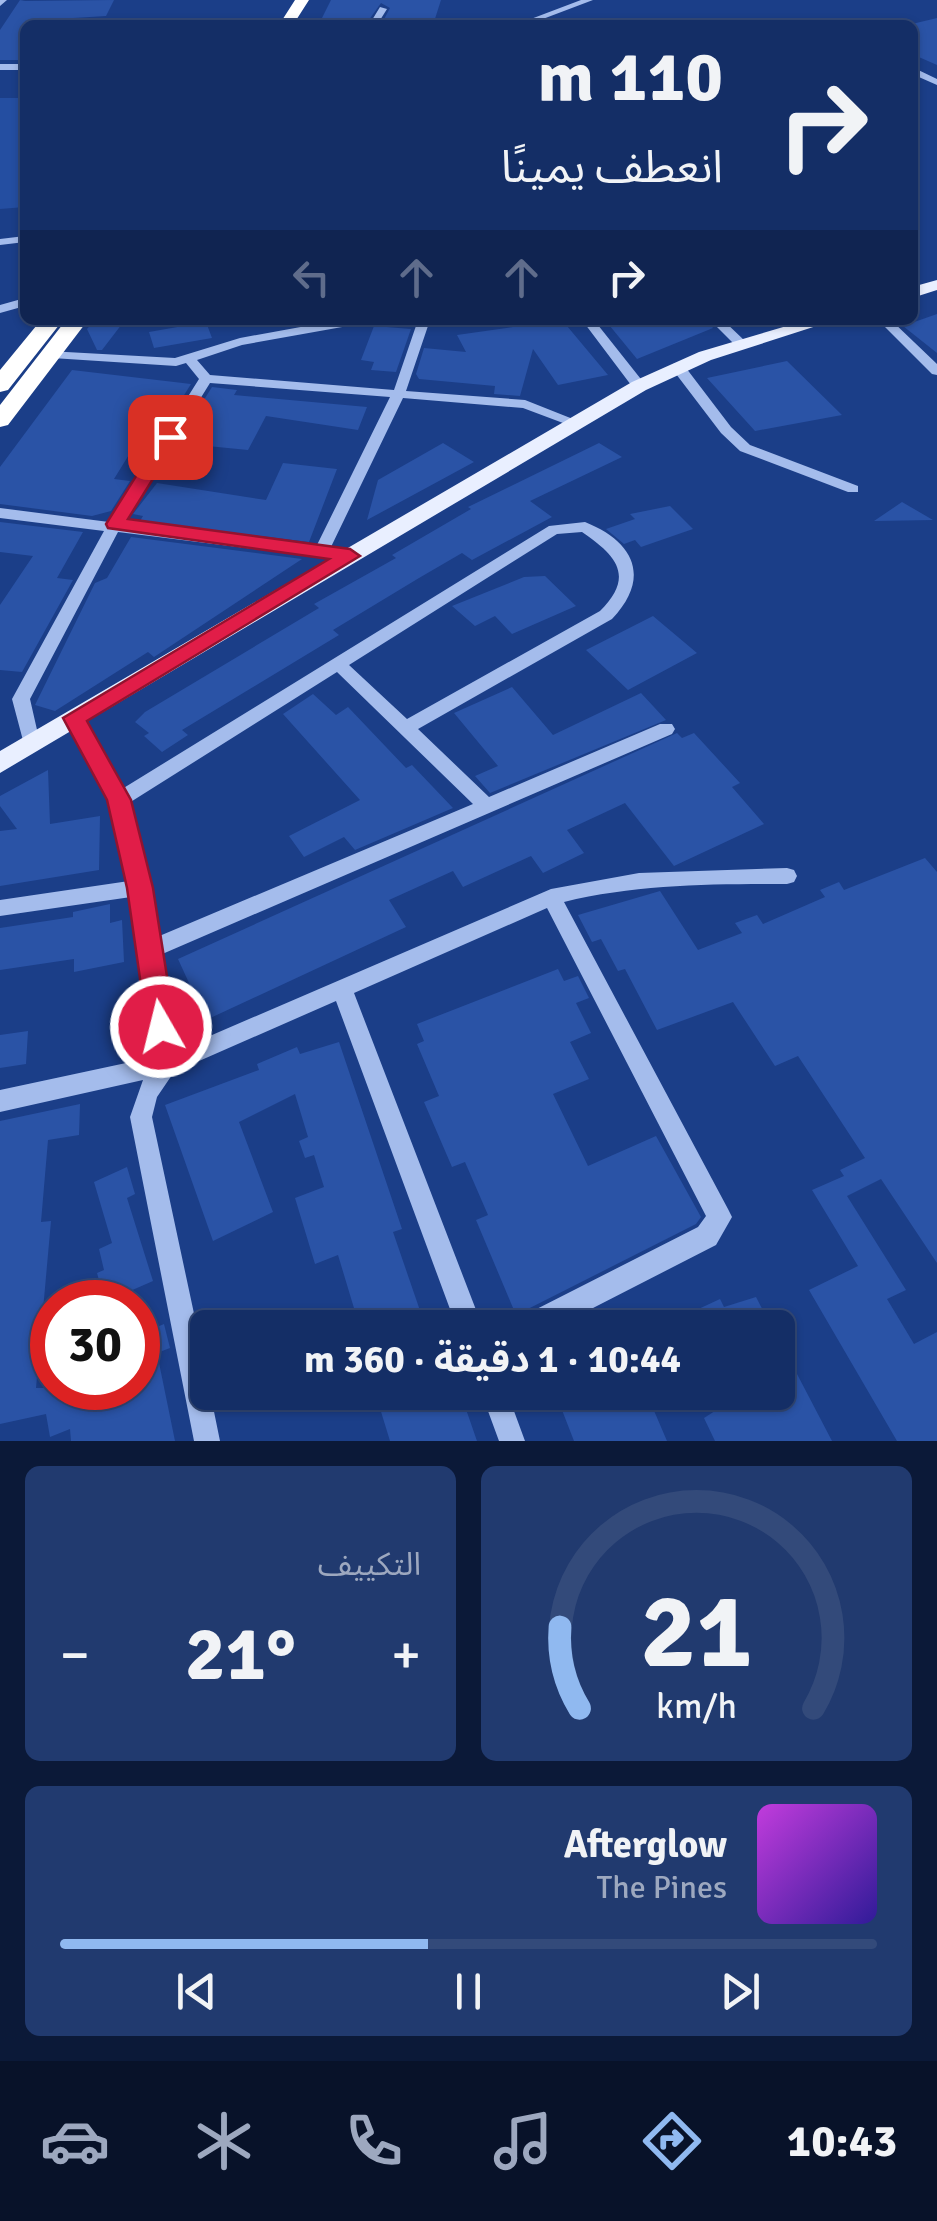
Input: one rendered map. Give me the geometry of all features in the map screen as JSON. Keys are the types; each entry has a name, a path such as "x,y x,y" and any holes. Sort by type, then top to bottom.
{"highway":[{"path":"285,20 302,0"},
{"path":"0,385 48,325"},
{"path":"0,420 73,325"}],"main road":[{"path":"0,762 639,386 678,367 808,325"}],"street":[{"path":"537,20 589,0"},
{"path":"376,20 383,9"},
{"path":"551,16 557,20"},
{"path":"52,354 154,362 190,359 240,342 332,325"},
{"path":"321,552 399,392 422,325"},
{"path":"592,325 639,386"},
{"path":"721,325 742,344"},
{"path":"889,325 937,371"},
{"path":"190,359 206,379 525,404 576,424"},
{"path":"678,367 726,430 745,448 853,489"},
{"path":"31,744 20,709 21,699 115,524 206,379"},
{"path":"0,513 115,524 350,556"},
{"path":"119,800 554,529 585,527 620,554 628,584 625,595 606,615 406,728"},
{"path":"337,663 486,805"},
{"path":"74,718 119,800 140,888 166,1065 147,1094 141,1117 208,1441"},
{"path":"150,950 666,729"},
{"path":"0,1100 166,1065 551,897 602,883 679,876 787,876"},
{"path":"0,908 140,888"},
{"path":"551,897 720,1218 707,1236 561,1310"},
{"path":"342,987 463,1310"},
{"path":"501,1410 512,1441"}],"shaded area":[{"path":"0,98 20,98 20,207 0,209"}],"building":[{"path":"20,0 114,0 106,16 20,20 20,60 0,60 0,30"},
{"path":"331,0 441,0 435,20 384,20 390,8 381,3 369,20 322,18"},
{"path":"937,18 937,65 918,57 918,23"},
{"path":"937,314 937,353 903,326 918,325 918,321"},
{"path":"91,325 121,325 102,350 97,350 87,329"},
{"path":"207,325 212,338 154,348 149,332"},
{"path":"566,325 608,375 558,385 533,349 520,396 494,394 495,386 419,379 416,374 424,348 466,352 457,335"},
{"path":"609,325 713,328 637,359"},
{"path":"374,326 411,329 396,372 371,370 374,362 361,360"},
{"path":"787,361 842,415 755,431 707,378"},
{"path":"72,370 191,384 176,408 159,406 114,479 130,481 111,511 92,516 0,504 0,467"},
{"path":"212,387 237,390 234,395 367,407 358,430 266,416 248,450 177,443"},
{"path":"443,443 474,462 367,520 378,480"},
{"path":"599,443 622,457 530,501 552,517 472,560 462,553 419,578 333,630 339,635 182,730 188,735 162,752 144,736 149,733 135,722 145,712 319,608 314,604 396,558 392,555 471,509 468,507"},
{"path":"283,463 337,469 309,542 140,521 143,516 133,514 157,483 266,500"},
{"path":"902,502 933,520 874,521"},
{"path":"670,506 693,529 641,547 635,540 624,544 606,529 635,519 630,514"},
{"path":"0,522 83,532 57,578 73,580 22,672 0,670 0,605 33,556 0,552"},
{"path":"131,537 302,559 154,657 148,652 55,711 35,705 95,583 107,578"},
{"path":"545,576 576,606 512,634 495,616 475,626 452,606 524,577"},
{"path":"653,616 697,653 628,690 586,650"},
{"path":"512,687 553,735 641,693 666,720 490,793 475,776 498,766 454,713"},
{"path":"313,694 336,715 348,707 406,768 412,765 453,808 355,850 344,837 304,857 289,836 360,800 283,714"},
{"path":"677,733 682,738 694,733 740,783 732,787 764,824 674,866 625,803 567,830 584,853 543,873 531,856 463,887 453,871 389,900 406,927 206,1020 178,959"},
{"path":"48,770 50,824 100,816 99,870 0,886 0,831 17,829 0,806 0,796"},
{"path":"925,858 937,872 937,1263 881,1179 847,1196 906,1290 887,1299 914,1344 937,1332 937,1441 897,1441 809,1290 858,1266 812,1190 844,1176 840,1170 865,1158 798,1056 775,1066 733,1002 657,1030 625,969 618,971 601,939 592,942 578,915 660,891 698,950 742,933 735,923 757,915 763,924 825,897 820,890 839,882 844,890"},
{"path":"110,904 110,923 122,920 124,962 74,972 74,959 0,970 0,928 73,917 73,912"},
{"path":"558,969 564,981 578,976 589,998 576,1003 591,1033 570,1042 589,1079 553,1094 588,1166 656,1136 701,1217 696,1224 526,1310 514,1310 476,1220 488,1215 465,1162 452,1167 424,1102 439,1096 417,1044 424,1041 417,1024"},
{"path":"28,1031 26,1064 0,1068 0,1035"},
{"path":"339,1042 402,1229 393,1232 420,1310 355,1310 338,1255 315,1264 295,1198 324,1187 314,1155 305,1158 299,1141 308,1137 295,1094 239,1122 273,1212 213,1241 165,1105 259,1070 257,1064 297,1047 300,1054"},
{"path":"80,1104 79,1135 48,1140 41,1222 51,1221 46,1280 30,1280 30,1410 160,1410 160,1368 175,1441 71,1441 70,1429 50,1437 46,1414 0,1424 0,1121"},
{"path":"127,1167 135,1194 127,1198 153,1280 99,1280 97,1273 104,1270 99,1249 112,1243 94,1182"},
{"path":"756,1297 763,1310 696,1310 720,1299 724,1307"},
{"path":"164,1324 170,1348 160,1352 160,1326"},
{"path":"795,1375 832,1441 715,1441 704,1418 716,1410 795,1410"},
{"path":"381,1410 466,1410 477,1441 390,1441"},
{"path":"562,1410 654,1410 667,1441 574,1441"}],"route":[{"path":"161,1027 140,888 119,800 74,718 350,556 115,524 170,437"}]}
